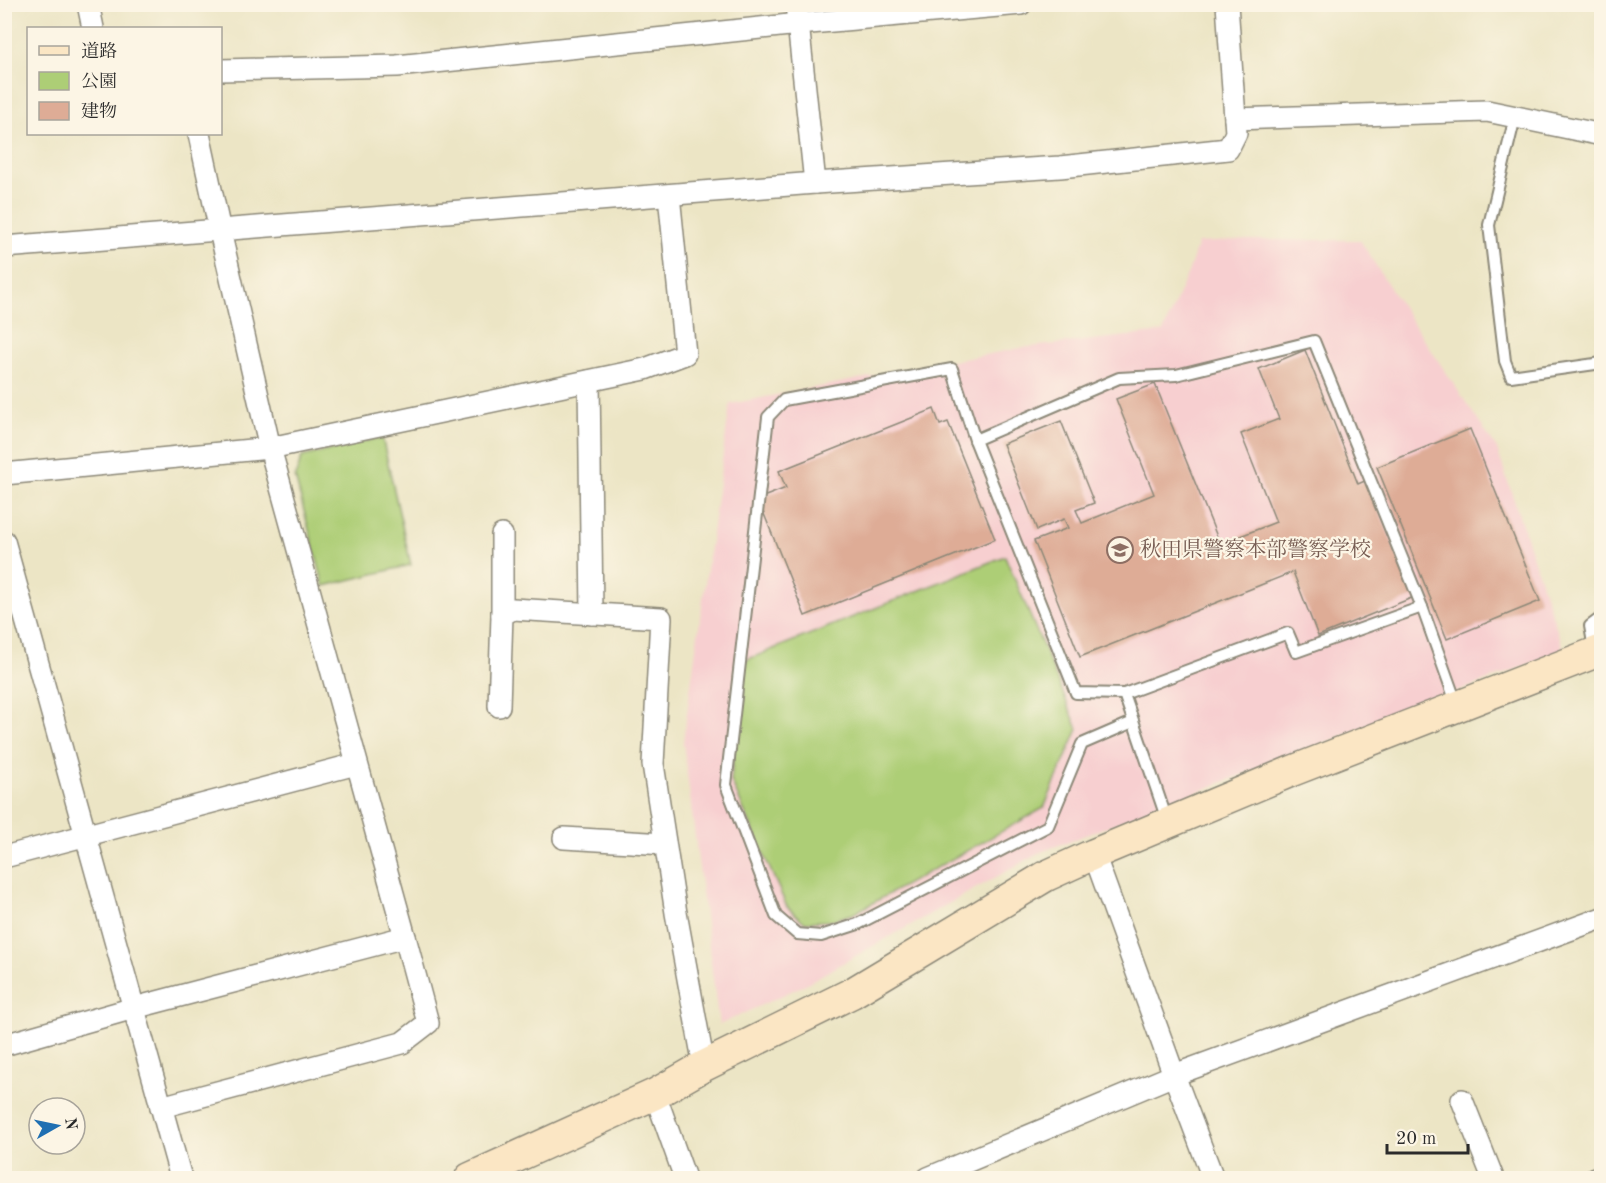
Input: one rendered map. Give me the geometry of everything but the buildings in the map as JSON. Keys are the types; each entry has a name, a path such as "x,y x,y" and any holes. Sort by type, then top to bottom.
{"street":[{"path":"88,4 93,27"},
{"path":"222,70 397,66 797,14 1020,4"},
{"path":"4,247 815,183 1060,167 1228,149 1236,133 1227,4"},
{"path":"797,14 815,183"},
{"path":"1235,119 1487,111 1602,135"},
{"path":"161,1107 402,1043 428,1023 270,448 199,135"},
{"path":"4,474 270,448 645,369 685,354 669,195"},
{"path":"589,381 592,614"},
{"path":"498,706 502,615 502,535"},
{"path":"4,541 181,1179"},
{"path":"502,615 513,609 661,618 653,764 676,913 704,1066"},
{"path":"470,1179 655,1094 704,1066 852,993 1046,876 1292,771 1598,651"},
{"path":"4,857 356,764"},
{"path":"564,838 665,844"},
{"path":"1094,854 1213,1179"},
{"path":"928,1179 1174,1075 1602,918"},
{"path":"4,1044 405,937"},
{"path":"655,1094 685,1179"},
{"path":"1462,1100 1493,1179"},
{"path":"1595,1179 1602,1176"}],"lane":[{"path":"1515,117 1489,225 1505,361 1511,376 1602,363"},
{"path":"975,440 1119,378 1176,375 1314,341 1422,607 1457,706"},
{"path":"1133,722 1082,744 1048,826 858,924 821,936 797,934 777,916 726,785 768,417 784,400 952,369 975,440 1076,693 1124,694 1288,633 1296,651 1422,607"},
{"path":"1598,651 1590,626 1602,617"},
{"path":"1124,694 1168,823"}],"shaded area":[{"name":"秋田県警察本部警察学校","path":"1249,240 1360,240 1497,449 1564,651 1041,852 802,986 719,1025 683,742 730,404 1021,348 1163,332 1198,243"}],"green space":[{"path":"382,437 411,565 324,586 295,477 302,457"},
{"path":"1005,556 1078,729 1044,808 853,914 829,921 804,922 787,907 731,781 741,662"}],"place":[{"name":"秋田県警察本部警察学校","path":"1120,550"}]}
